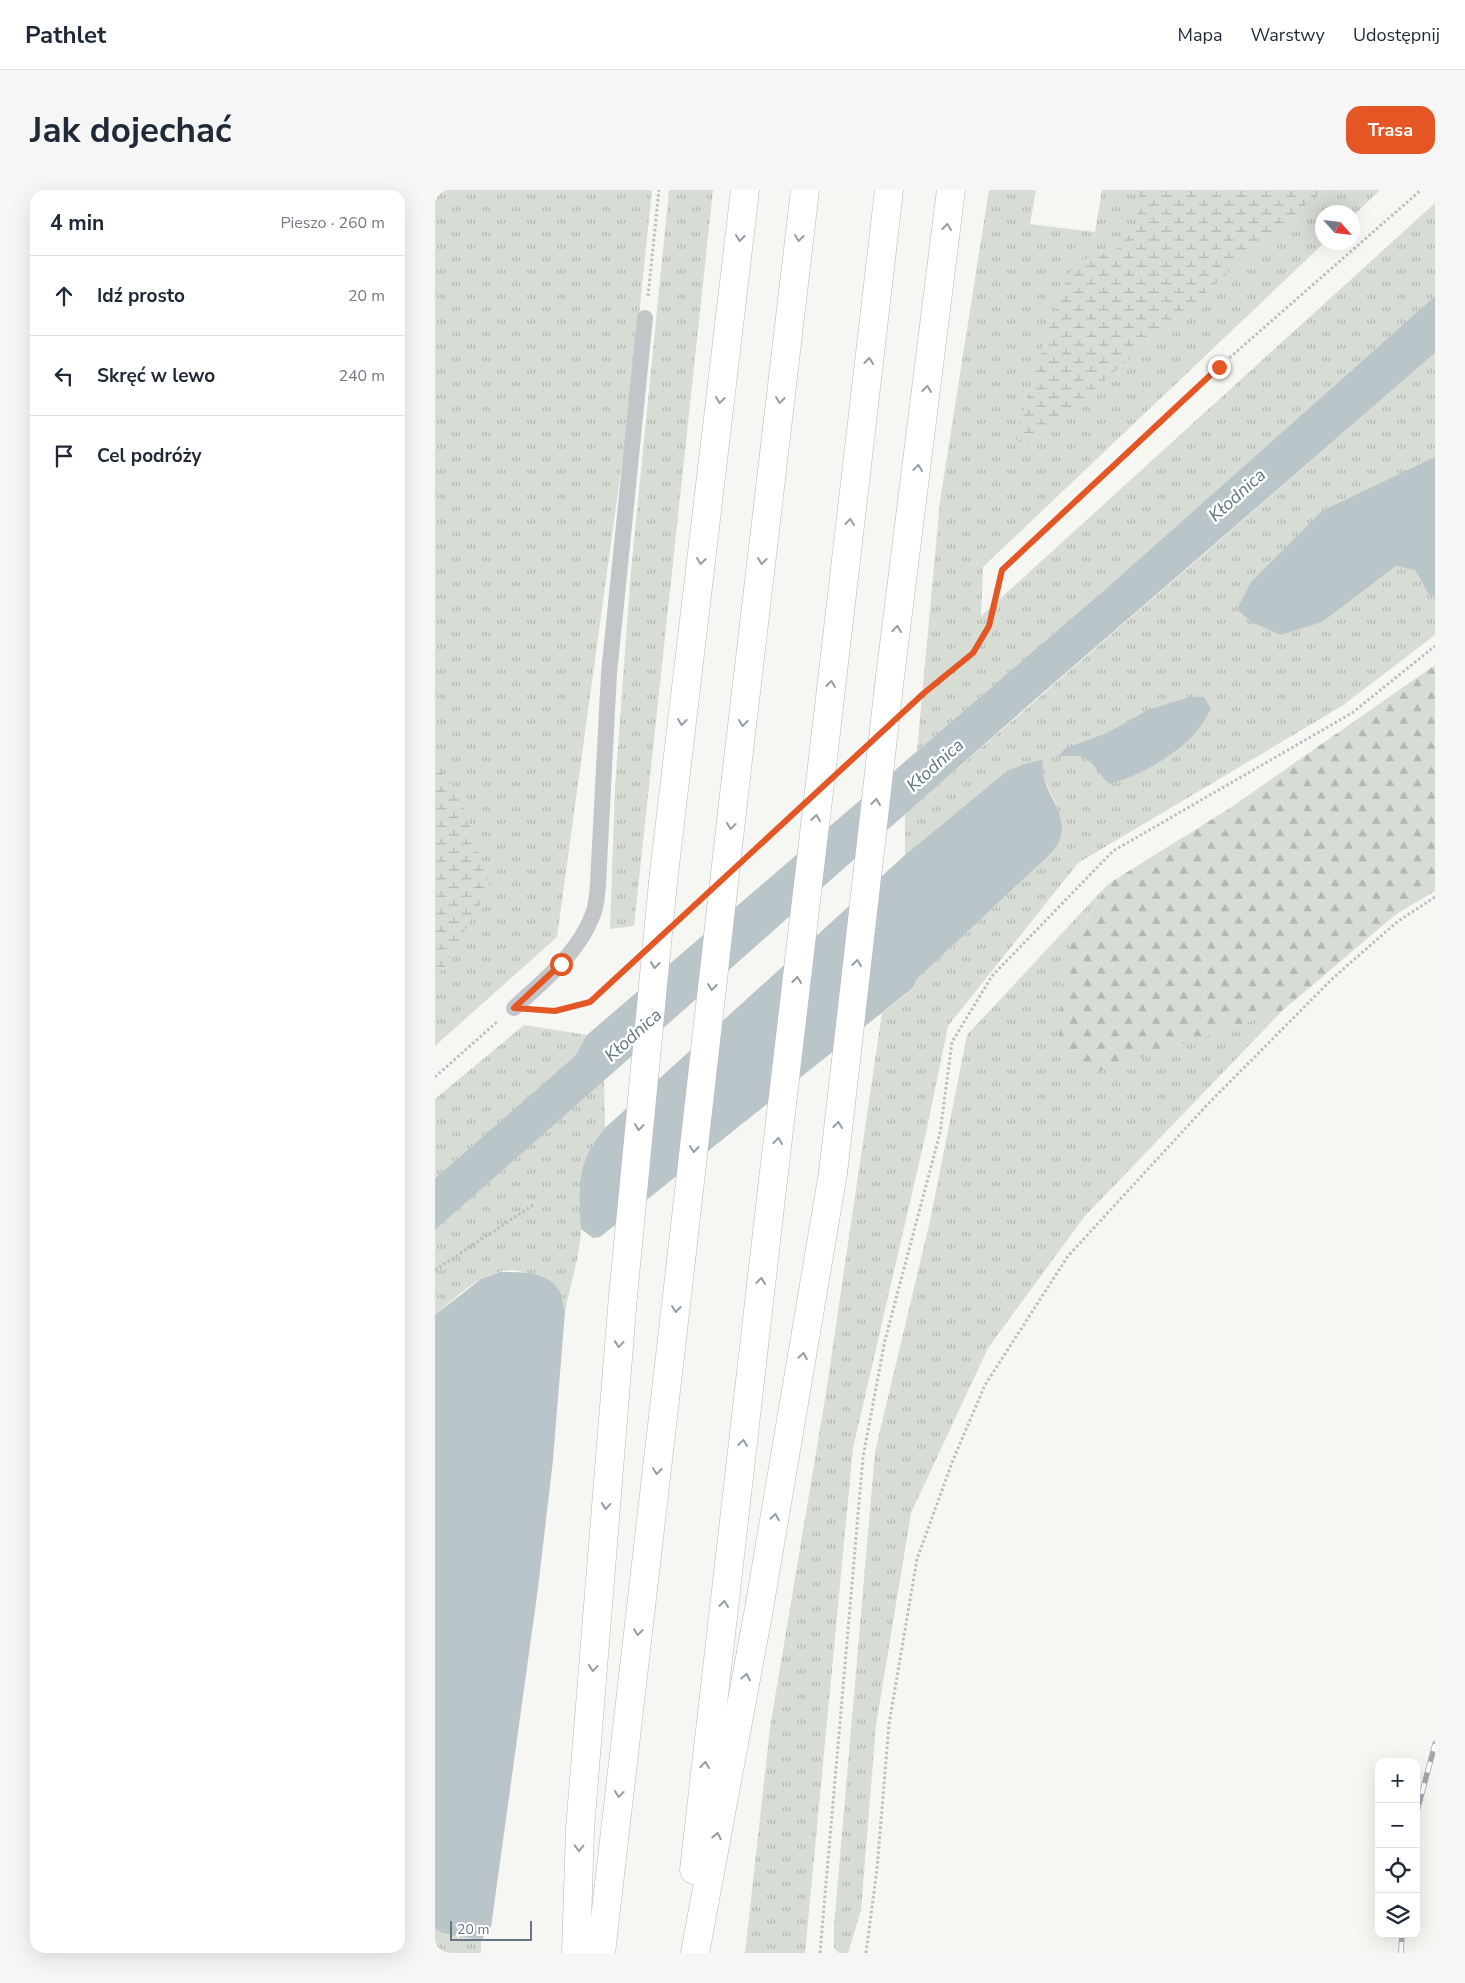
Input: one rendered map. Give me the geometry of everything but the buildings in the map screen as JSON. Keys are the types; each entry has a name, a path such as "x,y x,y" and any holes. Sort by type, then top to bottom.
{"highway":[{"path":"576,1953 580,1829 623,1296 663,882 745,190"},
{"path":"601,1953 805,190"},
{"path":"684,1953 889,190"},
{"path":"695,1953 761,1600 833,1173 890,677 951,190"}],"lane":[{"path":"514,1008 561,964 582,937 594,913 598,884 609,673 645,318"}],"path":[{"path":"645,318 659,190"},
{"path":"909,706 973,653 989,626 1002,570 1219,367 1418,191"},
{"path":"819,1953 863,1457 885,1340 940,1133 952,1042 992,976 1113,851 1352,714 1435,646"},
{"path":"750,854 793,814"},
{"path":"866,1953 877,1869 889,1724 917,1559 953,1460 985,1385 1068,1256 1101,1220 1206,1106 1333,978 1397,922 1435,896"},
{"path":"435,1077 514,1008 555,1011 590,1002 634,961"},
{"path":"435,1270 533,1205"}],"green space":[{"path":"435,190 652,190 629,412 557,937 435,1046"},
{"path":"669,190 713,190 634,926 610,929 615,787 631,571"},
{"path":"989,190 1036,190 1030,224 1095,232 1102,190 1380,190 1360,209 1360,205 1315,205 1315,250 1317,250 983,567 981,616 1435,203 1435,296 1101,593 917,751 940,501"},
{"path":"1139,190 1323,190 1027,448 1015,438 1056,306 1075,262 1115,251 1136,227"},
{"path":"1435,353 1435,635 1342,706 1078,863 948,1026 926,1133 853,1448 805,1953 745,1953 770,1728 826,1393 882,1013 913,989 917,979 1045,859 1058,844 1056,804 1042,774 1003,774 905,855 905,814"},
{"path":"1435,665 1435,891 1395,915 1282,1011 1084,1076 1059,1042 1064,956 1108,884 1227,810"},
{"path":"435,759 461,800 490,886 444,968 435,977"},
{"path":"1108,884 1064,956 1084,1075 1282,1011 1084,1217 988,1348 911,1513 876,1725 861,1910 848,1953 839,1953 834,1948 834,1926 875,1452 930,1221 967,1035"},
{"path":"524,1025 587,1035 575,1056 435,1178 435,1099"},
{"path":"604,1080 605,1128 588,1154 584,1165 581,1188 582,1214 580,1239 565,1312 558,1289 523,1272 511,1270 487,1276 475,1283 435,1315 435,1230"},
{"path":"435,1928 442,1933 481,1940 481,1953 435,1953"}],"water":[{"name":"Kłodnica","path":"1435,296 1435,353 1023,710 435,1230 435,1178 575,1056 587,1035 1101,593"},
{"path":"1435,457 1435,595 1430,596 1415,570 1396,566 1322,622 1280,635 1250,621 1237,609 1251,582 1322,511"},
{"path":"1189,697 1204,697 1211,709 1200,727 1188,741 1168,757 1144,771 1109,784 1089,760 1077,756 1057,757 1066,748 1107,733 1148,710"},
{"path":"1041,760 1043,762 1043,773 1046,783 1059,812 1061,822 1061,833 1054,850 917,979 913,988 600,1237 593,1238 581,1229 581,1175 589,1152 605,1128 905,855 1003,774 1024,764"},
{"path":"499,1272 531,1274 553,1283 559,1291 565,1312 553,1460 538,1588 491,1927 481,1940 442,1933 435,1928 435,1315 481,1279"}],"railway":[{"path":"1419,1803 1435,1744"},
{"path":"1401,1953 1402,1938"}],"route":[{"path":"561,964 514,1008 555,1011 590,1002 924,693 973,653 989,626 1002,570 1219,367"}]}
